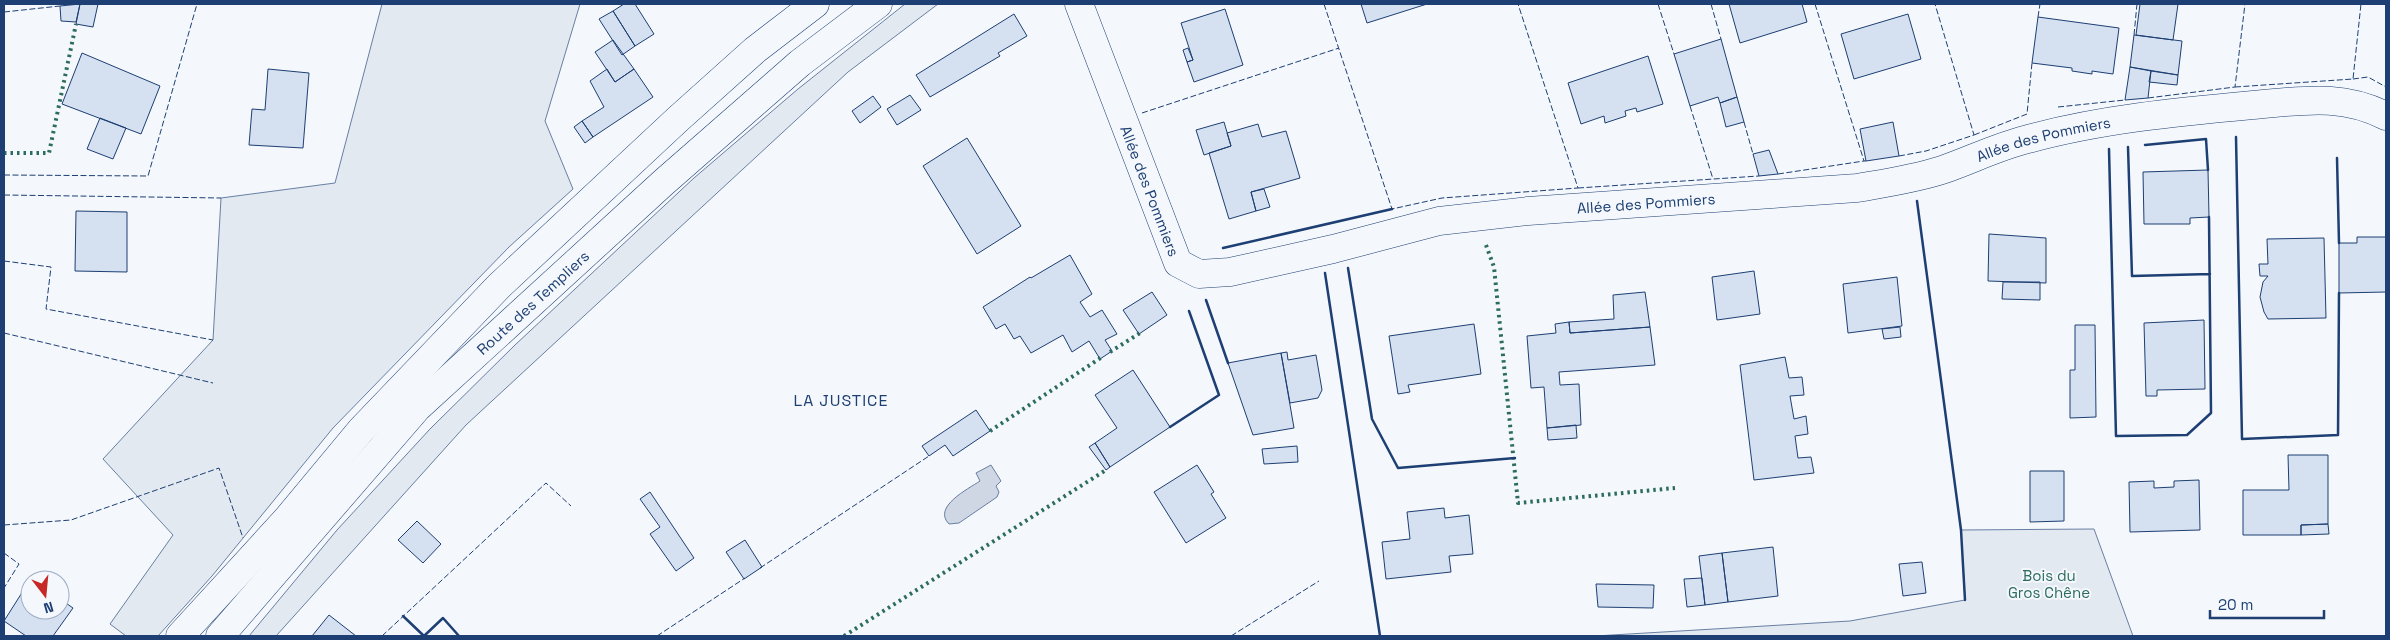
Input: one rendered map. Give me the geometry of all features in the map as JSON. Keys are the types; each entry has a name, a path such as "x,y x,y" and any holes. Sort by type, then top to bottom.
{"main road":[{"name":"Route des Templiers","path":"180,636 287,519 361,430 499,286 678,118 755,50 815,4"},
{"name":"Route des Templiers","path":"220,636 418,408 664,182 800,63 878,4"},
{"name":"Allée des Pommiers","path":"1079,4 1178,263 1200,274 1230,272 1333,249 1439,221 1528,210 1769,195 1857,188 1900,181 1942,170 2026,139 2079,126 2154,114 2313,100 2353,102 2386,116"}],"green space":[{"path":"382,4 580,4 545,121 573,189 509,247 333,428 212,576 158,636 126,636 110,624 173,535 103,459 213,340 221,198 335,183"},
{"path":"905,4 938,4 848,72 466,425 276,636 249,636 337,530 430,429 515,345 694,178 798,89"},
{"name":"Bois du Gros Chêne","path":"2094,529 2133,636 1595,636 1850,621 1965,600 1961,530"}],"shaded area":[{"path":"991,465 1001,481 996,486 999,492 997,497 959,523 949,524 945,518 945,511 948,505 960,494 980,481 976,473"}],"building":[{"path":"80,4 76,22 61,21 60,6"},
{"path":"80,4 98,4 93,27 76,24"},
{"path":"624,4 635,4 654,34 635,46 613,11"},
{"path":"1361,4 1427,4 1367,23"},
{"path":"1729,4 1802,4 1807,22 1740,43"},
{"path":"2140,4 2178,4 2173,40 2136,35"},
{"path":"1225,9 1243,65 1194,82 1187,62 1193,60 1181,23"},
{"path":"613,11 635,46 622,55 599,19"},
{"path":"1014,14 1027,36 998,53 1000,56 930,97 916,75"},
{"path":"1908,14 1921,59 1854,79 1841,34"},
{"path":"2038,17 2119,28 2113,74 2092,71 2092,74 2072,71 2072,68 2032,63"},
{"path":"2134,35 2182,41 2178,75 2130,67"},
{"path":"1721,39 1737,97 1720,103 1718,97 1690,106 1674,54"},
{"path":"613,40 634,69 615,82 595,52"},
{"path":"1188,48 1193,60 1187,62 1183,50"},
{"path":"82,53 160,86 141,134 62,104"},
{"path":"1648,56 1663,104 1637,112 1636,108 1625,111 1626,116 1605,123 1604,116 1581,124 1568,83"},
{"path":"2130,67 2151,71 2148,98 2125,100"},
{"path":"268,69 309,73 303,148 249,145 252,109 265,110"},
{"path":"607,69 615,82 634,69 653,97 593,137 582,121 604,107 590,81"},
{"path":"2151,71 2178,75 2177,85 2149,82"},
{"path":"910,95 921,110 897,125 887,109"},
{"path":"873,96 881,107 860,123 852,111"},
{"path":"1737,97 1744,122 1726,127 1720,103"},
{"path":"100,118 126,128 113,159 87,149"},
{"path":"582,121 593,137 585,143 574,127"},
{"path":"1224,122 1231,146 1204,155 1196,130"},
{"path":"1893,122 1899,156 1866,161 1860,129"},
{"path":"1258,124 1262,137 1286,131 1300,178 1251,192 1256,211 1229,219 1209,153 1231,146 1227,133"},
{"path":"967,138 1021,226 977,254 923,166"},
{"path":"1769,150 1778,174 1759,176 1753,154"},
{"path":"2208,170 2209,217 2190,218 2190,224 2144,224 2143,172"},
{"path":"1264,189 1270,207 1256,211 1251,192"},
{"path":"76,211 127,212 127,272 75,271"},
{"path":"1989,234 2046,238 2046,283 1988,281"},
{"path":"2357,237 2386,237 2386,292 2339,293 2339,243 2357,243"},
{"path":"2324,238 2326,318 2268,319 2260,297 2263,282 2268,276 2260,276 2259,264 2268,264 2267,239"},
{"path":"1070,255 1092,294 1080,302 1090,317 1102,310 1117,334 1105,340 1112,351 1100,359 1089,341 1072,352 1063,335 1031,353 1020,336 1014,339 1005,324 996,329 983,307 1030,277"},
{"path":"1754,271 1760,314 1717,320 1712,277"},
{"path":"1897,277 1902,326 1848,333 1843,284"},
{"path":"2003,282 2040,282 2040,300 2002,299"},
{"path":"1152,292 1167,315 1139,334 1123,310"},
{"path":"1645,292 1650,327 1570,333 1569,322 1614,319 1613,295"},
{"path":"2204,320 2205,389 2157,390 2157,396 2146,396 2144,323"},
{"path":"1569,322 1570,333 1650,327 1655,365 1559,372 1560,385 1579,384 1581,425 1547,428 1544,387 1531,388 1527,336 1556,333 1555,324"},
{"path":"1474,324 1481,374 1408,385 1410,392 1398,394 1389,336"},
{"path":"2075,325 2095,325 2096,417 2070,418 2070,370 2075,370"},
{"path":"1900,327 1901,337 1884,339 1882,329"},
{"path":"1287,352 1288,360 1316,355 1322,390 1318,398 1290,403 1281,353"},
{"path":"1281,353 1294,428 1253,435 1228,363"},
{"path":"1785,357 1789,378 1802,377 1804,395 1790,396 1794,419 1806,416 1808,434 1795,436 1798,458 1811,457 1814,473 1754,480 1740,365"},
{"path":"1133,370 1170,427 1110,467 1095,443 1117,428 1095,395"},
{"path":"976,410 990,431 953,456 945,445 929,456 922,446"},
{"path":"1576,425 1577,438 1548,440 1547,428"},
{"path":"1095,443 1110,467 1106,470 1089,447"},
{"path":"1297,446 1298,462 1264,464 1262,449"},
{"path":"2288,455 2328,455 2328,524 2301,525 2301,535 2243,535 2243,490 2289,490"},
{"path":"1197,465 1214,492 1211,494 1226,518 1186,543 1154,492"},
{"path":"2030,471 2064,471 2064,521 2030,522"},
{"path":"2199,480 2200,530 2130,532 2129,482 2154,481 2154,488 2174,487 2174,481"},
{"path":"650,492 694,558 676,571 650,534 660,527 640,499"},
{"path":"1444,508 1445,518 1469,515 1473,554 1449,556 1451,572 1386,579 1382,542 1410,539 1407,512"},
{"path":"417,521 441,544 423,563 398,540"},
{"path":"2328,524 2329,534 2301,535 2301,525"},
{"path":"745,540 762,567 744,579 726,552"},
{"path":"1773,547 1778,596 1728,602 1722,553"},
{"path":"1722,553 1728,602 1705,605 1699,556"},
{"path":"1922,562 1926,593 1903,596 1899,564"},
{"path":"1702,578 1705,605 1687,607 1684,579"},
{"path":"1596,584 1654,585 1653,608 1598,607"},
{"path":"20,596 20,620 64,620 53,636 26,636 4,621"},
{"path":"329,615 356,636 312,636"}],"hedge":[{"path":"4,153 49,153 76,24"},
{"path":"1486,245 1494,267 1518,503 1675,488"},
{"path":"1110,352 1140,333"},
{"path":"990,431 1102,357"},
{"path":"844,636 1106,470"}],"fence":[{"path":"4,175 148,176 197,4"},
{"path":"1324,4 1392,209 1442,198 1578,188 1518,4"},
{"path":"1658,4 1674,54"},
{"path":"1711,4 1721,39"},
{"path":"1815,4 1864,161 1866,161"},
{"path":"1899,156 1926,151 1974,135 1935,4"},
{"path":"2038,17 2040,4"},
{"path":"2134,35 2137,4"},
{"path":"2148,98 2235,87 2245,4"},
{"path":"2235,87 2353,79 2361,4"},
{"path":"4,12 60,6"},
{"path":"1142,113 1339,48"},
{"path":"1974,135 2027,114 2032,63"},
{"path":"2353,79 2368,77 2386,87"},
{"path":"2058,107 2125,100"},
{"path":"1690,106 1713,179"},
{"path":"1744,122 1753,154"},
{"path":"1778,174 1864,161"},
{"path":"1578,188 1759,176"},
{"path":"4,195 221,198"},
{"path":"4,261 51,267 46,309 213,340"},
{"path":"4,333 213,383"},
{"path":"760,568 929,456"},
{"path":"4,525 71,520 219,468 243,538"},
{"path":"382,636 546,483 571,506"},
{"path":"4,553 19,564 4,588"},
{"path":"657,636 745,578"},
{"path":"1231,636 1319,581"}],"wall":[{"path":"2236,137 2242,439 2338,435 2339,293"},
{"path":"2145,145 2206,139 2208,170"},
{"path":"2128,147 2132,276 2210,274"},
{"path":"2109,149 2116,436 2187,435 2211,413 2209,217"},
{"path":"2337,158 2339,243"},
{"path":"1917,201 1961,530 1965,600"},
{"path":"1223,248 1392,209"},
{"path":"1348,268 1372,419 1398,468 1515,458"},
{"path":"1325,273 1380,636"},
{"path":"1206,300 1228,363"},
{"path":"1170,427 1219,395 1189,311"},
{"path":"403,616 424,636 443,618 459,636"}],"district":[{"name":"LA JUSTICE","path":"841,400"}]}
